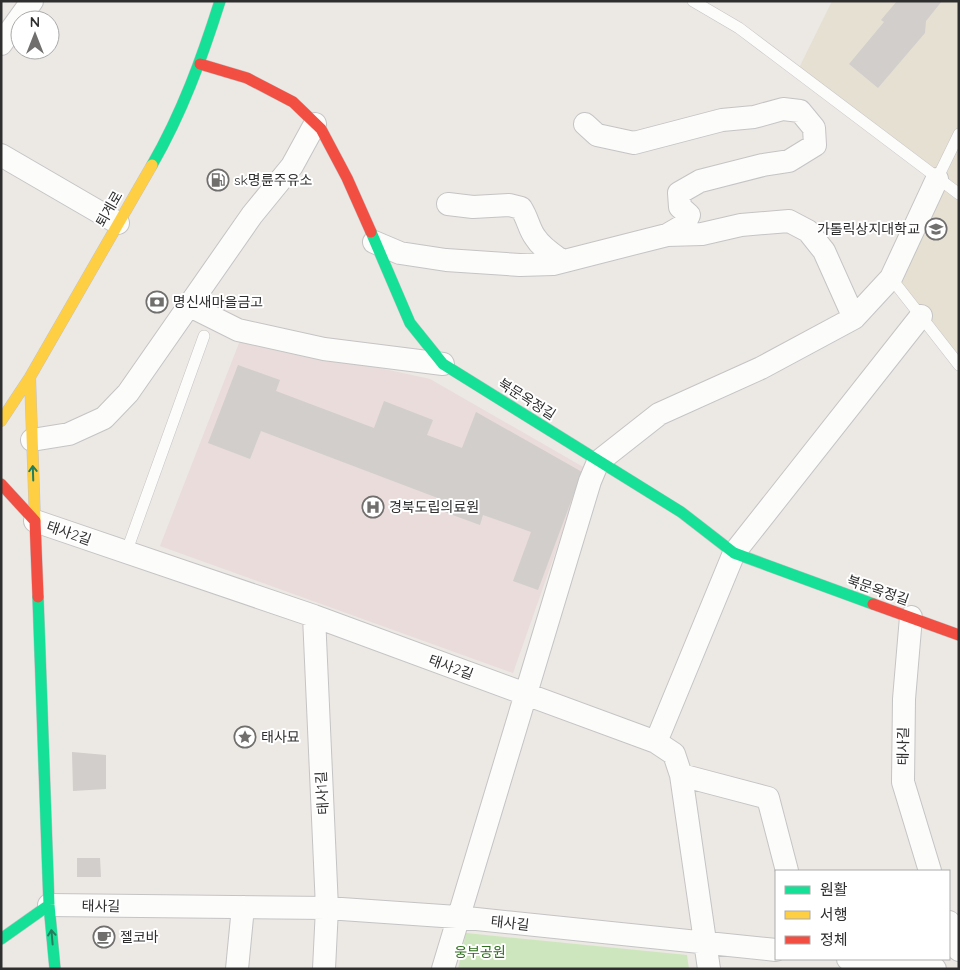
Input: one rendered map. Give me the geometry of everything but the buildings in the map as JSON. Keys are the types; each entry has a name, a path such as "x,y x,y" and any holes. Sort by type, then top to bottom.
{"street":[{"path":"1,44 32,1"},
{"name":"퇴계로","path":"1,421 30,377 166,141 200,64 220,1"},
{"name":"북문옥정길","path":"200,64 255,82 293,102 321,129 347,178 410,324 443,364 681,512 734,552 959,635"},
{"path":"585,124 597,135 634,143 722,120 754,117 783,109 800,111 814,128 815,145 789,162 763,165 700,181 679,193 680,207 689,215 684,225 667,235"},
{"path":"32,440 69,434 104,418 128,393 252,215 292,166 315,124"},
{"path":"1,155 118,223"},
{"path":"443,969 457,917 590,481 598,462 659,414 761,368 854,318 891,278 937,179"},
{"path":"448,204 473,207 509,205 521,208 529,221 534,236 547,251 562,261"},
{"path":"374,242 400,253 446,260 520,265 553,264 667,235 702,234 742,225 789,221 808,231 824,252 854,318"},
{"path":"188,305 238,330 324,349 443,364"},
{"path":"656,742 734,552 920,316"},
{"path":"30,377 35,521"},
{"path":"1,484 35,521"},
{"name":"태사2길","path":"55,969 50,905 35,521 314,616 656,742 674,754 681,774 709,969"},
{"name":"태사1길","path":"314,616 327,908 324,969"},
{"name":"태사길","path":"910,618 904,699 903,782 930,870"},
{"path":"681,774 768,798 787,870"},
{"path":"1,939 50,905"},
{"name":"태사길","path":"50,905 327,908 457,917 775,950"},
{"path":"237,969 243,907"},
{"path":"950,925 959,950"},
{"path":"857,960 935,969"}],"lane":[{"path":"693,1 739,28 959,194"},
{"path":"937,179 959,134"},
{"path":"891,278 959,366"},
{"path":"126,552 204,336"}],"shaded area":[{"name":"가톨릭상지대학교","path":"832,1 959,1 959,366 891,278 937,179 797,72"},
{"name":"경북도립의료원","path":"241,338 430,379 585,468 513,673 160,546"}],"green space":[{"name":"웅부공원","path":"466,933 687,955 689,969 458,969"}],"traffic: fast":[{"path":"152,165 173,125 190,85 220,1"},
{"path":"371,232 410,323 443,364 681,512 734,553 873,604"},
{"path":"38,597 49,905 55,969"},
{"path":"1,939 49,905"}],"traffic: slow":[{"path":"1,421 30,377 152,165"},
{"path":"30,377 35,521"}],"traffic: jam":[{"path":"200,64 247,78 293,102 321,129 347,178 371,232"},
{"path":"1,484 35,521 38,597"},
{"path":"873,604 959,635"}],"place":[{"name":"sk명륜주유소","path":"218,180"},
{"name":"가톨릭상지대학교","path":"936,229"},
{"name":"명신새마을금고","path":"157,302"},
{"name":"경북도립의료원","path":"373,507"},
{"name":"태사묘","path":"245,737"},
{"name":"젤코바","path":"104,937"}]}
